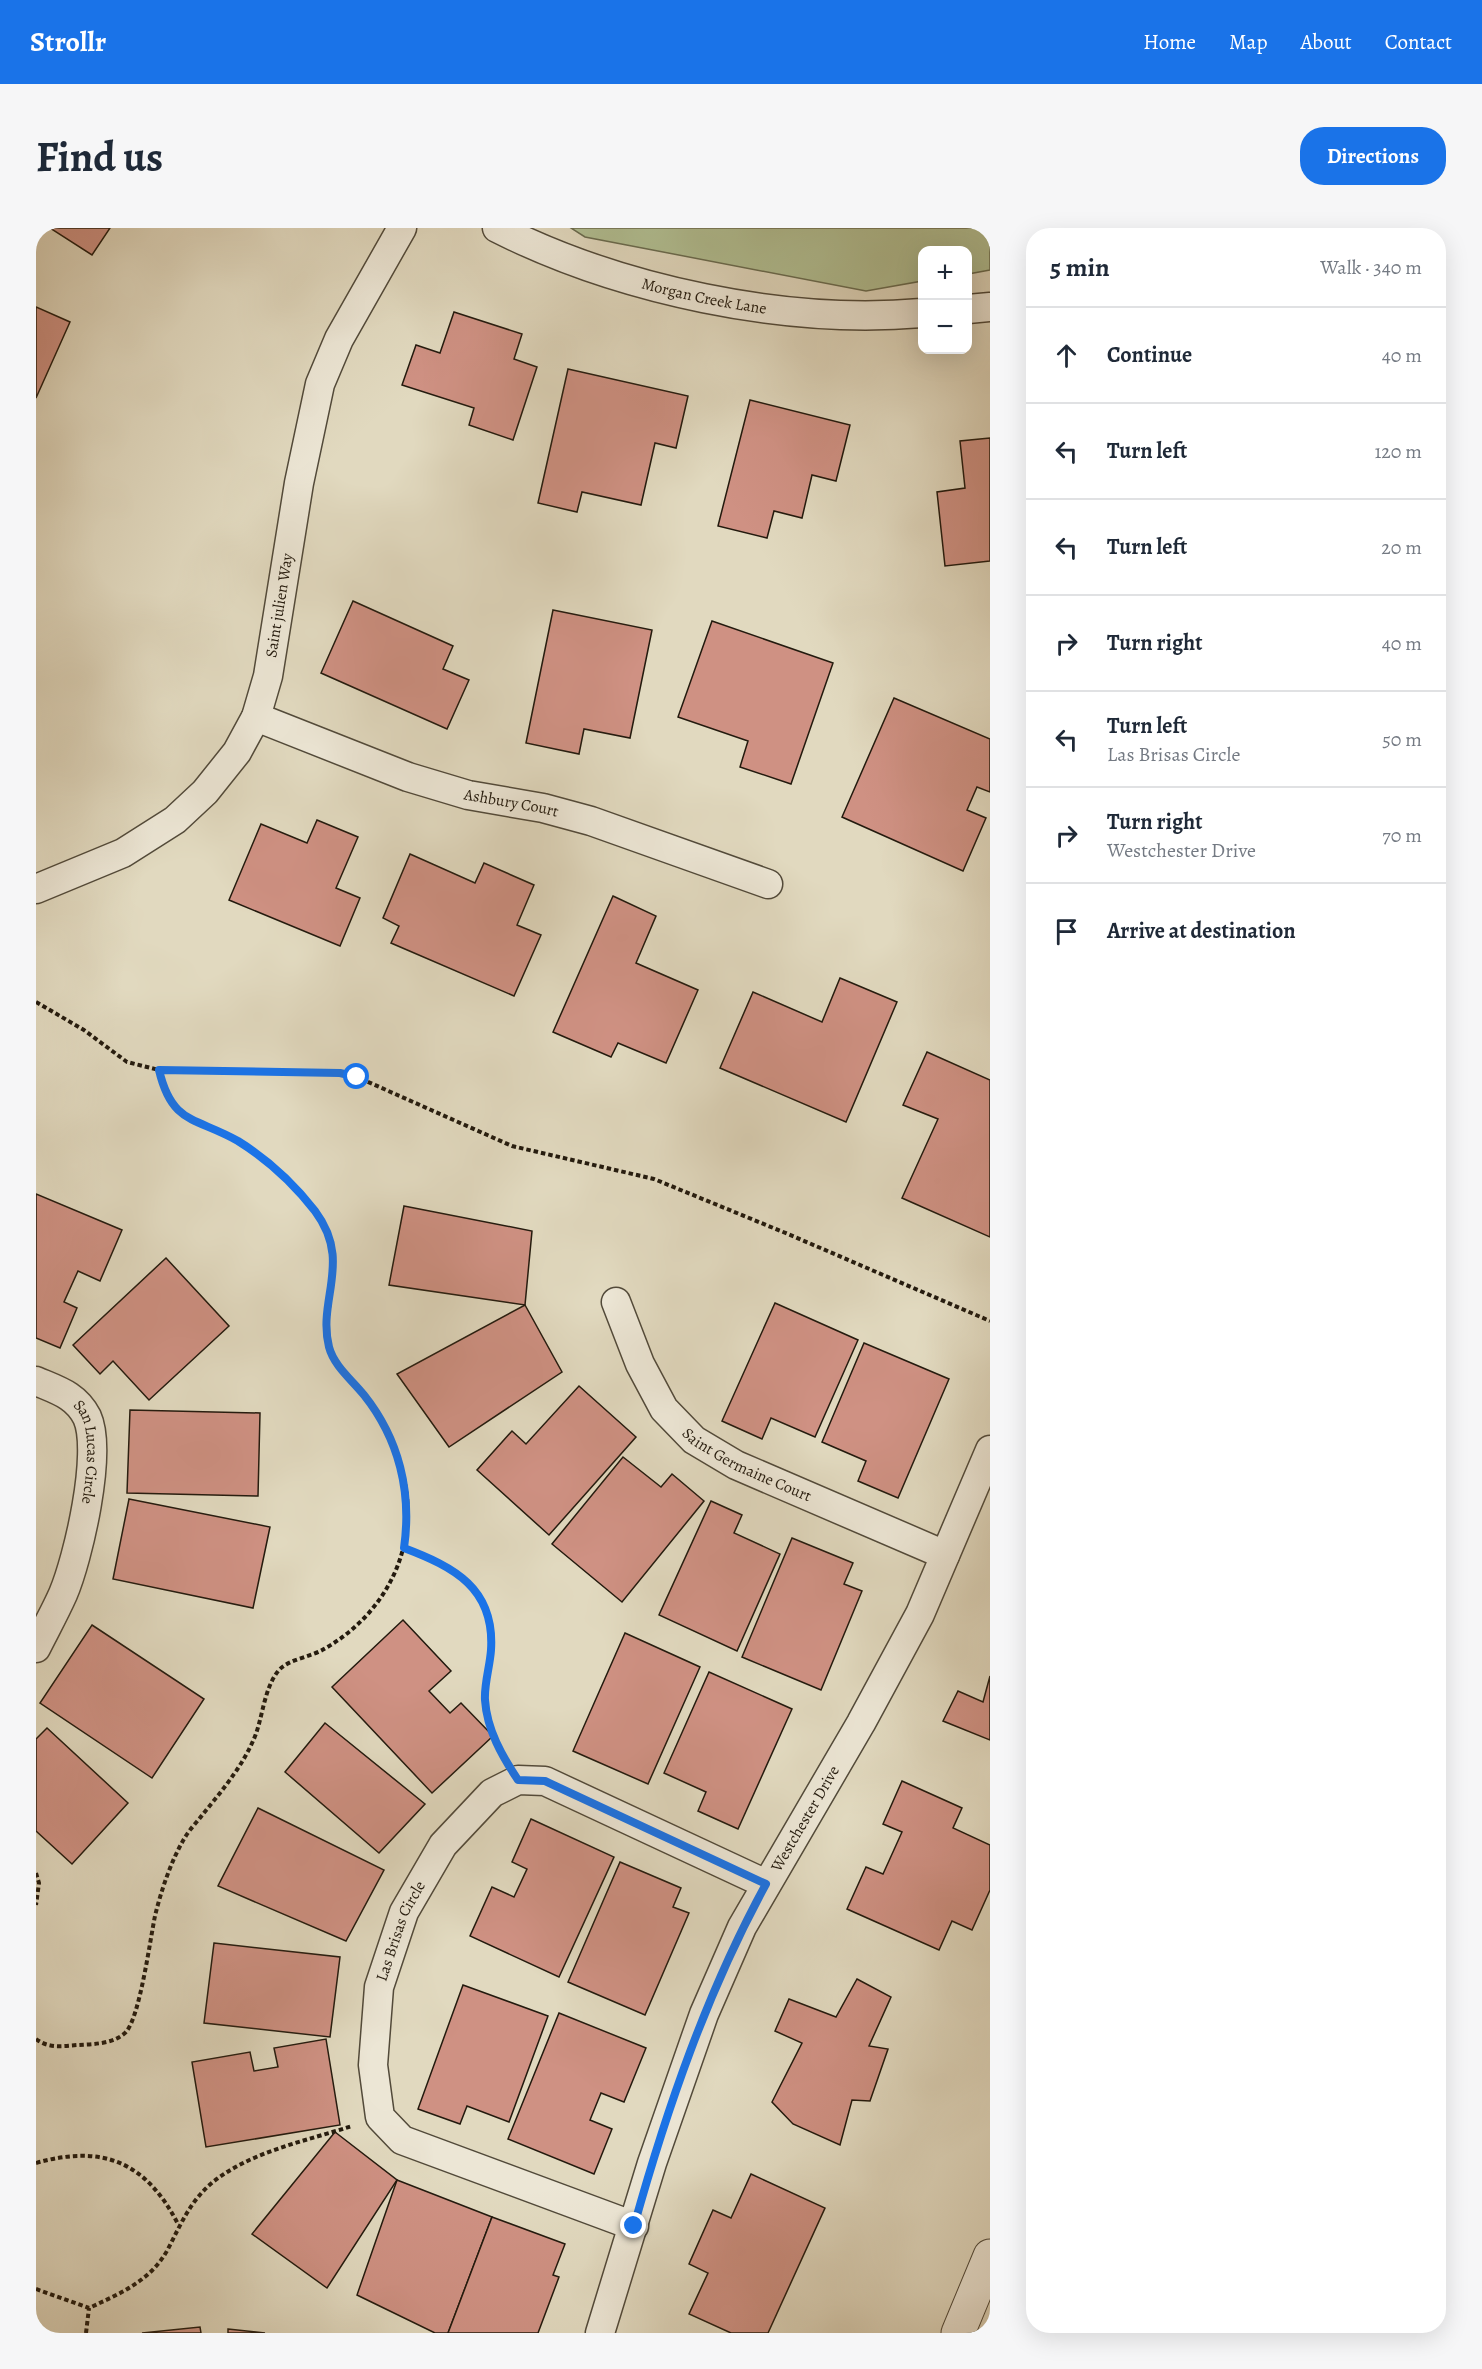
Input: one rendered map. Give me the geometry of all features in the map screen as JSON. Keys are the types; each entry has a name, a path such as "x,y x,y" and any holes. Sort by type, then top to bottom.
{"street":[{"name":"Saint julien Way","path":"36,890 123,853 175,820 205,792 237,752 256,717 268,676 299,483 320,384 339,339 402,228"},
{"name":"Morgan Creek Lane","path":"497,228 592,268 671,291 735,303 832,315 918,313"},
{"path":"972,309 990,307"},
{"name":"Ashbury Court","path":"256,717 408,777 468,795 543,808 591,821 768,884"},
{"name":"Saint Germaine Court","path":"616,1302 640,1364 664,1409 694,1440 736,1465 945,1555"},
{"name":"San Lucas Circle","path":"36,1381 70,1395 87,1418 92,1456 84,1525 64,1592 36,1648"},
{"name":"Westchester Drive","path":"600,2333 652,2163 704,2014 742,1928 867,1713 920,1614 990,1450"},
{"path":"518,1780 545,1781 766,1884"},
{"name":"Las Brisas Circle","path":"380,2117 373,2066 379,1987 404,1912 443,1845 492,1793 518,1780"},
{"path":"380,2117 402,2140 634,2226"},
{"path":"958,2333 990,2256"}],"path":[{"path":"36,1002 84,1030 127,1062 159,1070 340,1073 357,1077 512,1146 654,1179 990,1321"},
{"path":"36,2039 53,2046 101,2043 118,2038 128,2030 144,1977 156,1913 184,1839 227,1784 253,1741 272,1684 280,1669 321,1651 345,1636 366,1617 383,1594 398,1568 408,1522 401,1465 375,1409 338,1365 329,1349 327,1330 334,1275 333,1253 326,1230 316,1212 271,1166 239,1142 189,1119 174,1106 164,1090 159,1070"},
{"path":"404,1548 432,1558 465,1578 480,1597 489,1620 491,1648 485,1699 491,1730 502,1755 518,1780"},
{"path":"36,1873 39,1883 36,1905"},
{"path":"36,2289 89,2308 132,2288 154,2268 167,2251 178,2225 192,2202 212,2182 238,2165 380,2117"},
{"path":"36,2163 54,2158 113,2159 131,2167 148,2181 170,2209 178,2225"},
{"path":"86,2333 89,2308"}],"green space":[{"path":"571,228 990,228 990,270 972,273 972,246 918,246 918,282 866,291 585,237"}],"building":[{"path":"50,228 110,228 92,255"},
{"path":"36,307 70,322 36,398"},
{"path":"454,312 522,334 514,359 537,367 513,440 469,425 474,408 402,385 416,345 440,353"},
{"path":"568,369 688,396 676,448 655,443 641,505 582,492 577,512 538,503"},
{"path":"750,400 850,425 836,481 812,475 802,518 774,511 767,538 718,526"},
{"path":"990,438 990,561 945,566 937,492 965,488 960,441"},
{"path":"353,601 453,646 443,669 469,680 447,729 321,673"},
{"path":"553,610 652,630 630,738 584,729 579,754 526,743"},
{"path":"712,621 833,663 791,784 740,767 748,741 678,717"},
{"path":"894,698 990,739 990,792 977,787 967,810 986,818 963,871 842,817"},
{"path":"317,820 358,837 336,888 360,898 340,946 229,900 261,824 307,843"},
{"path":"410,854 475,883 484,863 534,885 517,925 541,935 514,996 391,943 399,926 383,918"},
{"path":"613,896 656,916 636,963 698,990 666,1063 618,1043 611,1057 553,1032"},
{"path":"840,978 897,1002 846,1122 720,1068 753,992 822,1022"},
{"path":"927,1052 990,1080 990,1237 902,1198 938,1119 903,1105"},
{"path":"36,1194 122,1230 100,1281 78,1271 64,1302 77,1308 60,1348 36,1338"},
{"path":"404,1206 532,1231 525,1305 389,1285"},
{"path":"166,1258 229,1326 149,1400 113,1361 100,1374 73,1345"},
{"path":"775,1303 858,1340 815,1437 771,1418 762,1439 722,1421"},
{"path":"525,1305 562,1372 449,1447 397,1374"},
{"path":"864,1343 949,1379 898,1498 858,1481 866,1461 822,1442"},
{"path":"579,1386 636,1437 549,1535 477,1470 512,1431 526,1444"},
{"path":"130,1410 260,1413 258,1496 127,1493"},
{"path":"623,1457 661,1487 672,1474 704,1501 622,1602 552,1544"},
{"path":"129,1499 270,1527 253,1608 113,1579"},
{"path":"711,1501 742,1515 734,1533 780,1554 737,1651 659,1615"},
{"path":"792,1538 853,1563 844,1584 862,1591 821,1690 742,1657"},
{"path":"403,1620 451,1671 429,1691 450,1713 461,1703 493,1736 432,1793 332,1687"},
{"path":"92,1625 204,1699 152,1778 40,1703"},
{"path":"625,1633 700,1667 648,1784 573,1751"},
{"path":"709,1672 792,1709 738,1829 698,1811 706,1792 664,1773"},
{"path":"990,1676 990,1740 943,1721 958,1691 983,1702"},
{"path":"325,1723 425,1804 379,1853 285,1772"},
{"path":"47,1728 128,1803 72,1864 36,1831 36,1739"},
{"path":"902,1781 962,1808 953,1828 990,1845 990,1890 972,1930 952,1921 939,1950 847,1909 866,1867 883,1874 902,1832 883,1824"},
{"path":"258,1808 384,1870 346,1941 218,1886"},
{"path":"531,1819 614,1857 559,1977 470,1936 492,1887 514,1897 527,1869 512,1862"},
{"path":"620,1862 681,1888 673,1907 689,1913 645,2015 568,1982"},
{"path":"214,1943 340,1957 330,2037 204,2023"},
{"path":"857,1979 891,1997 869,2046 888,2049 870,2101 852,2100 840,2145 793,2124 772,2102 802,2043 775,2031 789,1999 836,2017"},
{"path":"463,1985 548,2016 509,2122 467,2106 460,2124 418,2109"},
{"path":"559,2013 646,2048 624,2102 601,2093 590,2120 612,2129 594,2174 508,2139"},
{"path":"326,2039 340,2125 206,2147 192,2062 250,2052 254,2071 278,2067 274,2048"},
{"path":"335,2132 397,2180 327,2288 252,2234"},
{"path":"751,2174 825,2208 768,2333 731,2333 689,2314 708,2273 689,2264 713,2210 731,2218"},
{"path":"397,2180 492,2217 448,2333 435,2333 357,2295"},
{"path":"492,2217 565,2244 553,2275 559,2277 538,2333 448,2333"},
{"path":"200,2327 201,2333 142,2333"},
{"path":"228,2329 265,2333 228,2333"}],"route":[{"path":"357,1077 340,1073 159,1070 164,1090 174,1106 189,1119 239,1142 271,1166 316,1212 326,1230 333,1253 334,1275 327,1330 329,1349 338,1365 375,1409 401,1465 408,1522 404,1548 432,1558 465,1578 480,1597 489,1620 491,1648 485,1699 491,1730 502,1755 518,1780 545,1781 766,1884 742,1928 704,2014 652,2163 634,2226"}]}
